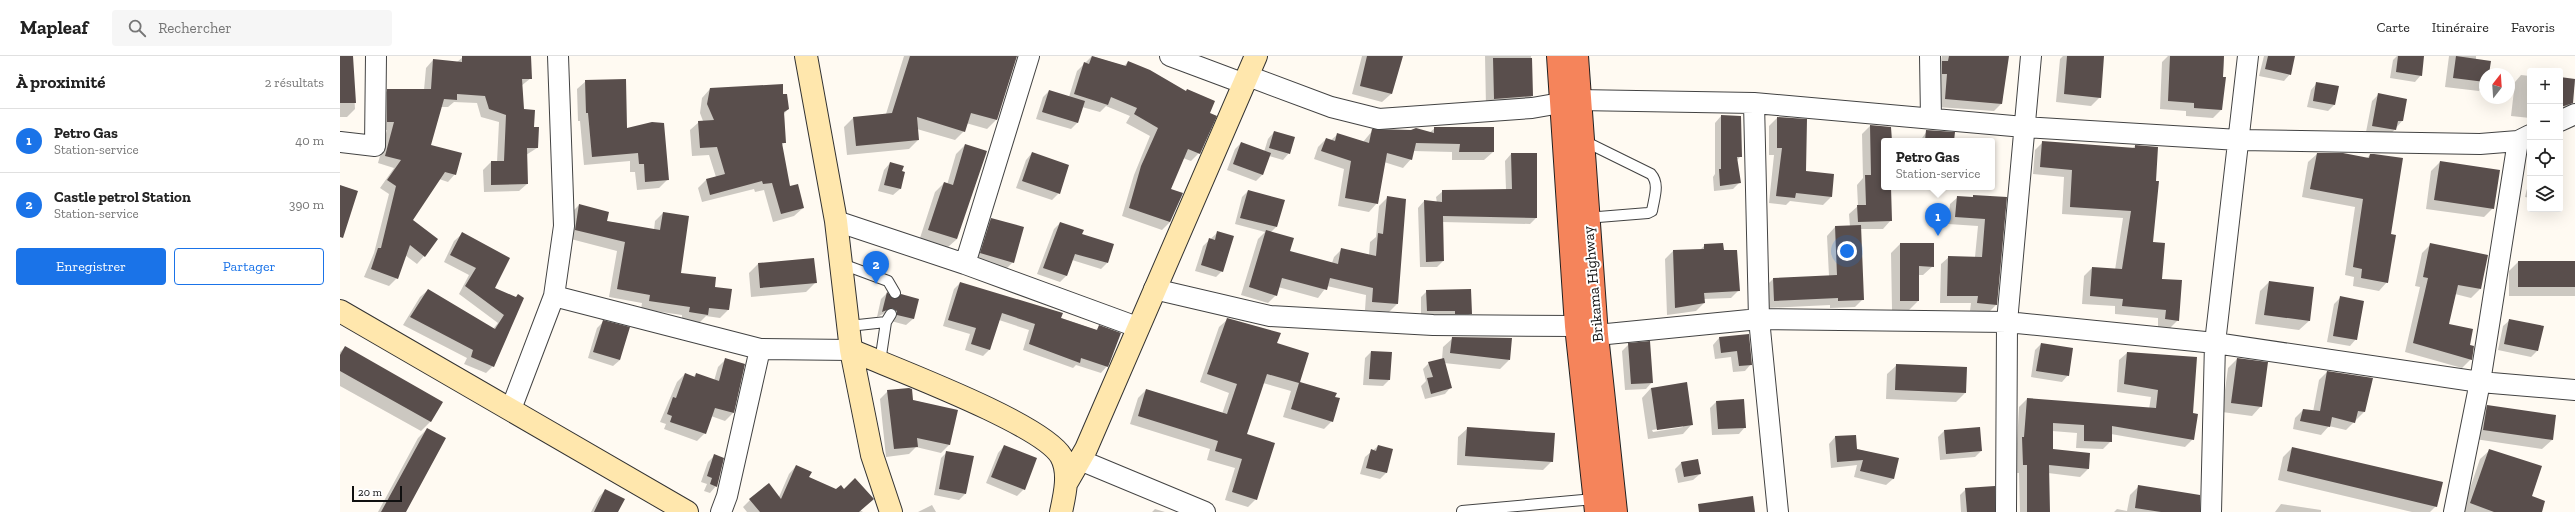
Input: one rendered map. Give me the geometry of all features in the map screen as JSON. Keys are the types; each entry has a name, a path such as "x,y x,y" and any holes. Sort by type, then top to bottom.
{"highway":[{"name":"Brikama Highway","path":"1558,56 1569,101 1582,139 1578,218 1576,326 1595,506"},
{"name":"Brikama Highway","path":"1577,56 1569,101 1578,218 1597,335 1616,512"}],"street":[{"path":"340,142 375,146 376,56"},
{"path":"511,409 554,296 564,226 558,56"},
{"path":"806,56 836,220 851,350 872,455 891,512"},
{"path":"964,264 1029,56"},
{"path":"1170,56 1250,72 1331,107 1379,119 1532,108 1569,101 1754,103 2024,126 2239,140 2480,144 2524,138 2480,382 2454,512"},
{"path":"1930,56 1931,118"},
{"path":"2006,512 2007,322 2031,56"},
{"path":"2211,512 2215,343 2248,56"},
{"path":"1062,512 1067,482 1080,460 1250,72"},
{"path":"1754,103 1759,319 1778,512"},
{"path":"2563,120 2575,114"},
{"path":"836,220 964,264 1137,327"},
{"path":"1154,289 1270,316 1433,325 1576,326"},
{"path":"554,296 760,349 851,350 1017,423 1045,439 1061,456 1067,482"},
{"path":"340,311 687,512"},
{"path":"1597,335 1759,319 2007,322 2215,343 2480,382 2575,390"},
{"path":"721,512 727,496 760,349"},
{"path":"1080,460 1205,512"}],"lane":[{"path":"1578,218 1648,213 1652,211 1656,179 1651,174 1582,139"},
{"path":"842,264 888,282 895,293"},
{"path":"849,326 889,318 880,362"},
{"path":"1462,511 1595,506"}],"building":[{"path":"340,56 353,56 356,103 340,103"},
{"path":"462,56 531,56 532,79 522,79 524,109 535,110 534,127 539,127 538,148 527,148 528,184 491,185 491,161 504,161 506,115 489,109 485,96 457,94 457,100 444,99 431,145 462,153 456,175 445,172 413,220 438,239 425,257 410,245 398,279 371,269 378,248 381,248 396,186 387,180 401,160 385,156 394,122 387,122 387,89 431,89 433,59 462,62"},
{"path":"910,56 1017,56 997,120 971,113 965,132 917,117 919,140 856,146 853,117 892,113"},
{"path":"1092,56 1126,66 1128,61 1150,70 1186,91 1187,89 1215,101 1210,113 1217,116 1200,154 1188,149 1171,189 1183,193 1170,222 1129,208 1141,166 1158,128 1134,114 1137,108 1111,97 1108,105 1074,94 1084,62 1089,64"},
{"path":"1367,56 1403,56 1392,94 1360,86"},
{"path":"1949,56 2009,56 2002,104 1945,99 1947,74 1942,74 1942,61 1948,61"},
{"path":"2067,56 2104,56 2101,98 2064,94"},
{"path":"2170,56 2224,56 2223,77 2226,77 2222,110 2194,108 2194,103 2168,101"},
{"path":"2268,56 2295,56 2291,75 2265,69"},
{"path":"2398,56 2424,56 2422,76 2396,72"},
{"path":"2456,56 2491,61 2490,68 2479,68 2479,81 2453,78"},
{"path":"1493,58 1532,58 1533,96 1494,99"},
{"path":"2563,77 2575,79 2573,103 2564,106"},
{"path":"626,79 627,128 652,122 664,123 669,180 645,182 644,164 639,164 638,153 592,157 588,113 586,113 585,80"},
{"path":"2316,82 2339,86 2335,105 2313,101"},
{"path":"783,84 783,94 787,94 789,109 784,112 786,143 782,143 790,186 798,184 804,208 781,214 772,183 763,184 762,181 710,195 706,179 725,174 717,147 700,148 698,121 714,120 707,104 710,88"},
{"path":"1049,90 1085,101 1078,123 1042,112"},
{"path":"2378,93 2407,99 2403,121 2398,121 2396,130 2372,126"},
{"path":"1721,115 1741,116 1742,157 1737,157 1741,183 1720,186 1719,169 1721,169"},
{"path":"1777,117 1807,119 1806,171 1834,174 1832,197 1796,193 1795,198 1776,196 1782,148 1777,148"},
{"path":"1870,125 1891,127 1892,138 1881,138 1881,190 1891,190 1892,221 1858,222 1857,205 1866,205 1865,175 1871,175"},
{"path":"1434,127 1494,127 1494,152 1459,152 1460,144 1416,143 1412,160 1387,153 1378,204 1345,198 1351,161 1321,151 1326,138 1335,141 1337,133 1369,143 1372,129 1411,130 1416,128 1434,133"},
{"path":"1926,130 1955,132 1954,138 1925,138"},
{"path":"1274,131 1295,137 1290,154 1269,148"},
{"path":"2042,141 2135,148 2135,145 2158,147 2156,181 2159,181 2153,242 2165,243 2162,279 2182,280 2179,321 2165,319 2166,310 2122,306 2123,299 2090,296 2092,267 2122,269 2131,211 2070,207 2072,170 2040,167"},
{"path":"1241,142 1271,153 1263,175 1233,164"},
{"path":"965,144 987,151 957,239 928,230 944,182 953,185"},
{"path":"1032,152 1069,165 1060,194 1022,181"},
{"path":"1511,153 1537,153 1537,218 1443,216 1444,261 1426,262 1424,200 1442,202 1442,190 1512,189"},
{"path":"2317,153 2343,153 2369,158 2370,154 2374,154 2403,158 2391,234 2396,235 2388,283 2361,278 2362,269 2353,267 2363,199 2310,189"},
{"path":"2440,161 2500,170 2494,209 2434,200"},
{"path":"890,162 904,166 902,171 905,172 901,189 884,185"},
{"path":"340,185 358,191 343,238 340,237"},
{"path":"1248,190 1285,200 1277,227 1240,218"},
{"path":"1973,195 2007,197 1997,305 1977,303 1978,296 1947,296 1948,256 1982,257 1985,219 1955,217 1957,196 1973,197"},
{"path":"1387,196 1406,199 1398,304 1372,302 1373,288 1330,278 1327,290 1282,278 1277,296 1249,287 1266,230 1294,238 1290,251 1338,264 1341,248 1376,256 1378,233 1383,234"},
{"path":"579,204 609,212 607,221 660,230 663,212 689,216 681,273 716,277 715,287 732,289 729,310 709,308 708,315 689,312 690,307 649,301 650,295 617,289 625,242 575,230"},
{"path":"991,218 1024,227 1014,263 980,253"},
{"path":"1060,222 1084,230 1082,234 1114,244 1108,263 1075,254 1067,276 1043,268"},
{"path":"1861,225 1864,300 1838,301 1838,298 1774,301 1773,278 1837,275 1835,226"},
{"path":"1217,231 1234,236 1223,272 1201,265 1209,238 1215,240"},
{"path":"462,232 510,258 495,288 516,297 518,294 524,298 494,367 471,357 473,350 410,317 428,289 495,329 504,315 465,286 476,268 450,255"},
{"path":"1723,243 1724,250 1737,250 1740,291 1704,293 1705,303 1675,308 1673,250 1704,249 1704,244"},
{"path":"1900,243 1934,243 1934,267 1919,266 1919,301 1900,301"},
{"path":"2430,243 2488,255 2481,289 2458,285 2449,324 2473,329 2470,345 2474,346 2472,360 2413,343 2428,278 2423,277"},
{"path":"814,258 817,283 760,288 758,263"},
{"path":"2518,261 2575,261 2575,287 2518,287"},
{"path":"2269,281 2314,287 2310,321 2264,315"},
{"path":"960,282 1063,313 1061,318 1097,330 1099,325 1121,333 1108,367 1081,358 1080,363 1029,344 1035,324 1002,313 990,350 971,344 976,328 948,320"},
{"path":"1471,289 1472,314 1455,314 1455,311 1427,311 1426,290"},
{"path":"887,292 895,299 901,294 919,299 914,319 897,315 897,311 892,308 882,312"},
{"path":"2340,296 2364,301 2357,340 2333,336"},
{"path":"1227,318 1281,333 1277,343 1309,353 1300,382 1337,393 1335,397 1340,398 1333,422 1291,409 1299,383 1267,374 1247,434 1275,443 1257,500 1232,492 1242,459 1215,451 1218,441 1138,416 1146,389 1227,414 1237,384 1207,374"},
{"path":"2509,319 2544,326 2538,351 2504,344"},
{"path":"603,320 630,327 620,360 593,352"},
{"path":"1749,334 1752,365 1739,366 1737,351 1721,353 1719,337"},
{"path":"1452,337 1512,338 1510,360 1450,353"},
{"path":"1650,341 1653,383 1631,384 1628,343"},
{"path":"2041,343 2073,348 2069,376 2036,371"},
{"path":"345,346 443,402 431,422 340,371 340,355"},
{"path":"1371,351 1392,352 1390,380 1369,379"},
{"path":"2127,352 2197,357 2193,413 2198,414 2194,440 2112,426 2112,442 2084,441 2084,425 2053,423 2053,449 2090,453 2089,469 2049,465 2050,512 2027,512 2027,465 2023,465 2022,437 2024,437 2027,398 2156,408 2158,390 2124,384"},
{"path":"725,358 745,364 734,413 715,408 706,434 670,422 672,416 667,414 673,397 676,398 685,373 695,377 696,373 719,381"},
{"path":"1444,358 1452,388 1431,394 1427,378 1433,377 1428,362"},
{"path":"2237,358 2268,362 2262,407 2231,403"},
{"path":"1896,364 1967,367 1966,393 1895,390"},
{"path":"2327,371 2373,378 2365,412 2358,411 2355,423 2332,417 2330,427 2300,421 2303,409 2320,411"},
{"path":"1687,382 1693,425 1657,430 1651,388"},
{"path":"912,389 913,400 958,410 950,445 917,438 918,447 894,449 887,390"},
{"path":"1744,399 1746,428 1718,429 1716,401"},
{"path":"2487,405 2556,415 2553,440 2483,430"},
{"path":"1467,427 1555,433 1553,462 1465,456"},
{"path":"1980,427 1982,451 1946,454 1944,430"},
{"path":"427,428 446,438 406,512 381,512"},
{"path":"1856,435 1857,449 1899,458 1894,479 1860,471 1863,460 1837,462 1835,436"},
{"path":"1004,445 1037,458 1025,490 991,477"},
{"path":"1378,445 1393,449 1387,473 1366,468 1371,449 1376,451"},
{"path":"2292,447 2443,482 2437,507 2287,471"},
{"path":"2489,449 2542,466 2532,496 2545,501 2542,512 2494,512 2470,503"},
{"path":"946,451 974,456 966,494 939,489"},
{"path":"714,454 724,458 717,487 710,484 712,478 707,476"},
{"path":"1698,459 1701,474 1684,477 1681,462"},
{"path":"796,465 812,472 809,477 836,489 841,485 844,489 855,478 874,499 859,512 760,512 749,499 769,483 781,499"},
{"path":"2138,485 2200,495 2200,512 2161,512 2135,508"},
{"path":"1995,486 1995,512 1967,512 1965,488"},
{"path":"605,489 625,499 618,512 594,512"},
{"path":"1753,496 1755,512 1699,512 1698,504"}],"place":[{"name":"Petro Gas","path":"1938,236"},
{"name":"Castle petrol Station","path":"876,284"}]}
